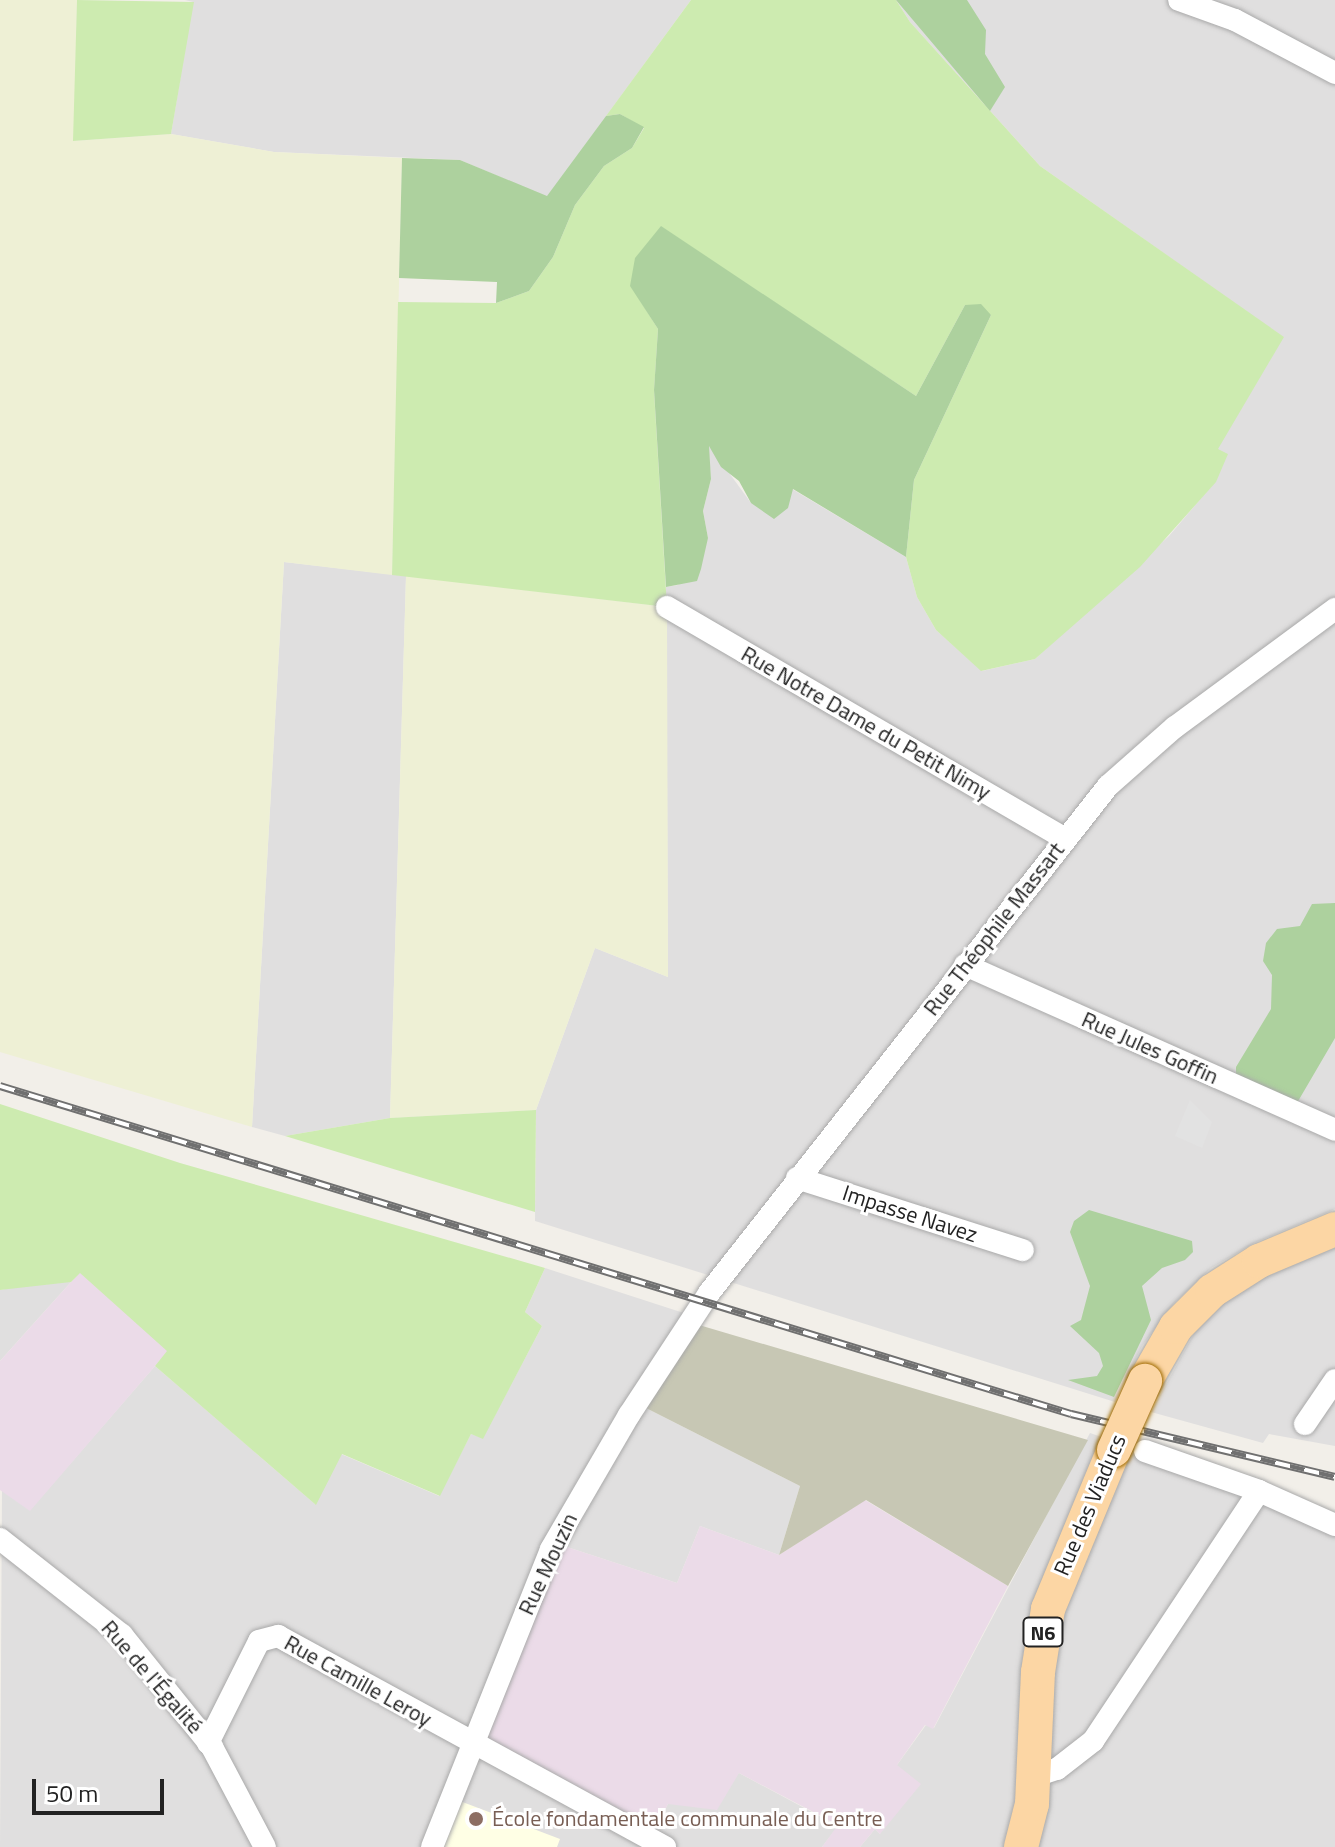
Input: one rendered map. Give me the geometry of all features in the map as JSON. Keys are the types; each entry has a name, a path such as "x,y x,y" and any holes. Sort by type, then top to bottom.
{"main road":[{"name":"Rue des Viaducs","path":"1021,1847 1030,1826 1038,1672 1048,1609 1129,1451 1145,1381 1176,1327 1212,1291 1259,1261 1335,1229"}],"street":[{"path":"1179,0 1235,20 1335,73"},
{"name":"Rue Notre Dame du Petit Nimy","path":"667,607 1065,839"},
{"name":"Rue Théophile Massart","path":"703,1301 1065,839 1137,757 1335,609"},
{"name":"Rue Jules Goffin","path":"965,965 1335,1130"},
{"name":"Impasse Navez","path":"797,1178 1023,1250"},
{"name":"Rue Mouzin","path":"432,1847 551,1549 703,1301"},
{"path":"1305,1424 1335,1380"},
{"path":"1129,1451 1259,1491 1335,1525"},
{"path":"1035,1776 1057,1769 1093,1741 1259,1491"},
{"name":"Rue de l'Égalité","path":"0,1539 122,1635 208,1743 236,1785 265,1847"},
{"name":"Rue Camille Leroy","path":"208,1743 259,1641 271,1635 473,1745"},
{"path":"473,1745 665,1847"}],"shaded area":[{"path":"0,0 77,0 74,141 171,134 274,152 402,158 392,575 284,562 252,1127 0,1052"},
{"path":"185,0 691,0 547,197 460,160 274,152 171,134 193,2"},
{"path":"896,0 1335,0 1335,1209 1254,1243 1211,1268 1174,1303 1142,1346 1115,1402 535,1221 536,1110 595,948 668,977 666,587 678,585 708,538 703,511 711,479 708,444 751,503 792,489 906,557 917,597 936,630 982,671 1035,659 1169,536 1215,482 1217,449 1283,337 1040,166 910,22"},
{"path":"284,562 406,576 390,1118 285,1136 252,1127"},
{"path":"406,576 667,607 668,977 595,948 536,1110 390,1118"},
{"path":"1190,1100 1212,1122 1202,1148 1175,1136"},
{"path":"1335,1247 1335,1446 1269,1434 1263,1443 1151,1412 1197,1328 1228,1299 1256,1280"},
{"path":"545,1268 693,1316 644,1407 800,1486 779,1555 700,1526 677,1583 564,1546 486,1739 654,1830 668,1804 739,1773 838,1826 822,1847 0,1847 2,1488 30,1510 155,1366 315,1504 341,1454 439,1496 471,1434 483,1438 542,1326 525,1312"},
{"path":"80,1272 168,1351 30,1511 0,1490 0,1361"},
{"path":"65,1279 71,1282 0,1361 0,1290"},
{"path":"699,1325 1088,1440 1008,1586 866,1500 779,1555 800,1486 644,1407"},
{"path":"1090,1433 1259,1491 1335,1525 1335,1847 860,1847 875,1829 880,1834 897,1765 926,1725 934,1728"},
{"path":"865,1500 1008,1586 933,1729 925,1725 897,1765 921,1784 880,1834 875,1829 860,1847 822,1847 838,1825 739,1773 717,1810 668,1804 654,1830 486,1739 564,1546 677,1583 700,1526 779,1555"},
{"name":"École fondamentale communale du Centre","path":"452,1798 560,1839 557,1847 432,1847"}],"green space":[{"path":"77,0 194,2 171,134 73,141"},
{"path":"691,0 896,0 910,22 1040,166 1284,337 1218,449 1228,454 1216,482 1140,567 1035,659 981,671 936,630 917,597 906,557 914,480 991,315 965,305 916,396 661,227 631,286 658,329 654,391 667,607 392,575 398,302 496,303 529,291 553,257 575,205 604,166 632,148 644,128 620,114 606,116"},
{"path":"896,0 967,0 986,30 985,54 1005,87 990,111"},
{"path":"620,114 644,127 632,148 604,166 575,205 553,257 529,291 496,303 497,282 399,278 402,158 460,160 547,196 606,116"},
{"path":"661,226 916,396 965,305 981,304 991,315 914,480 906,557 793,489 788,508 774,519 751,503 739,481 721,467 709,446 711,479 703,511 708,538 701,569 697,581 666,587 654,390 658,329 630,286 635,258"},
{"path":"1335,903 1335,1038 1297,1103 1236,1074 1236,1067 1271,1009 1272,975 1263,961 1266,943 1277,929 1300,926 1312,904"},
{"path":"0,1104 180,1163 545,1268 525,1312 542,1326 483,1439 471,1434 440,1496 342,1454 316,1505 155,1366 167,1351 80,1273 71,1282 0,1290"},
{"path":"536,1110 535,1212 285,1136 390,1118"},
{"path":"1089,1210 1192,1241 1193,1252 1185,1260 1162,1268 1142,1286 1151,1320 1114,1397 1068,1380 1097,1376 1103,1366 1099,1353 1070,1326 1081,1320 1090,1286 1070,1232 1074,1221"}],"railway":[{"path":"0,1086 1071,1414 1335,1477"}],"place":[{"name":"École fondamentale communale du Centre","path":"476,1819"}]}
